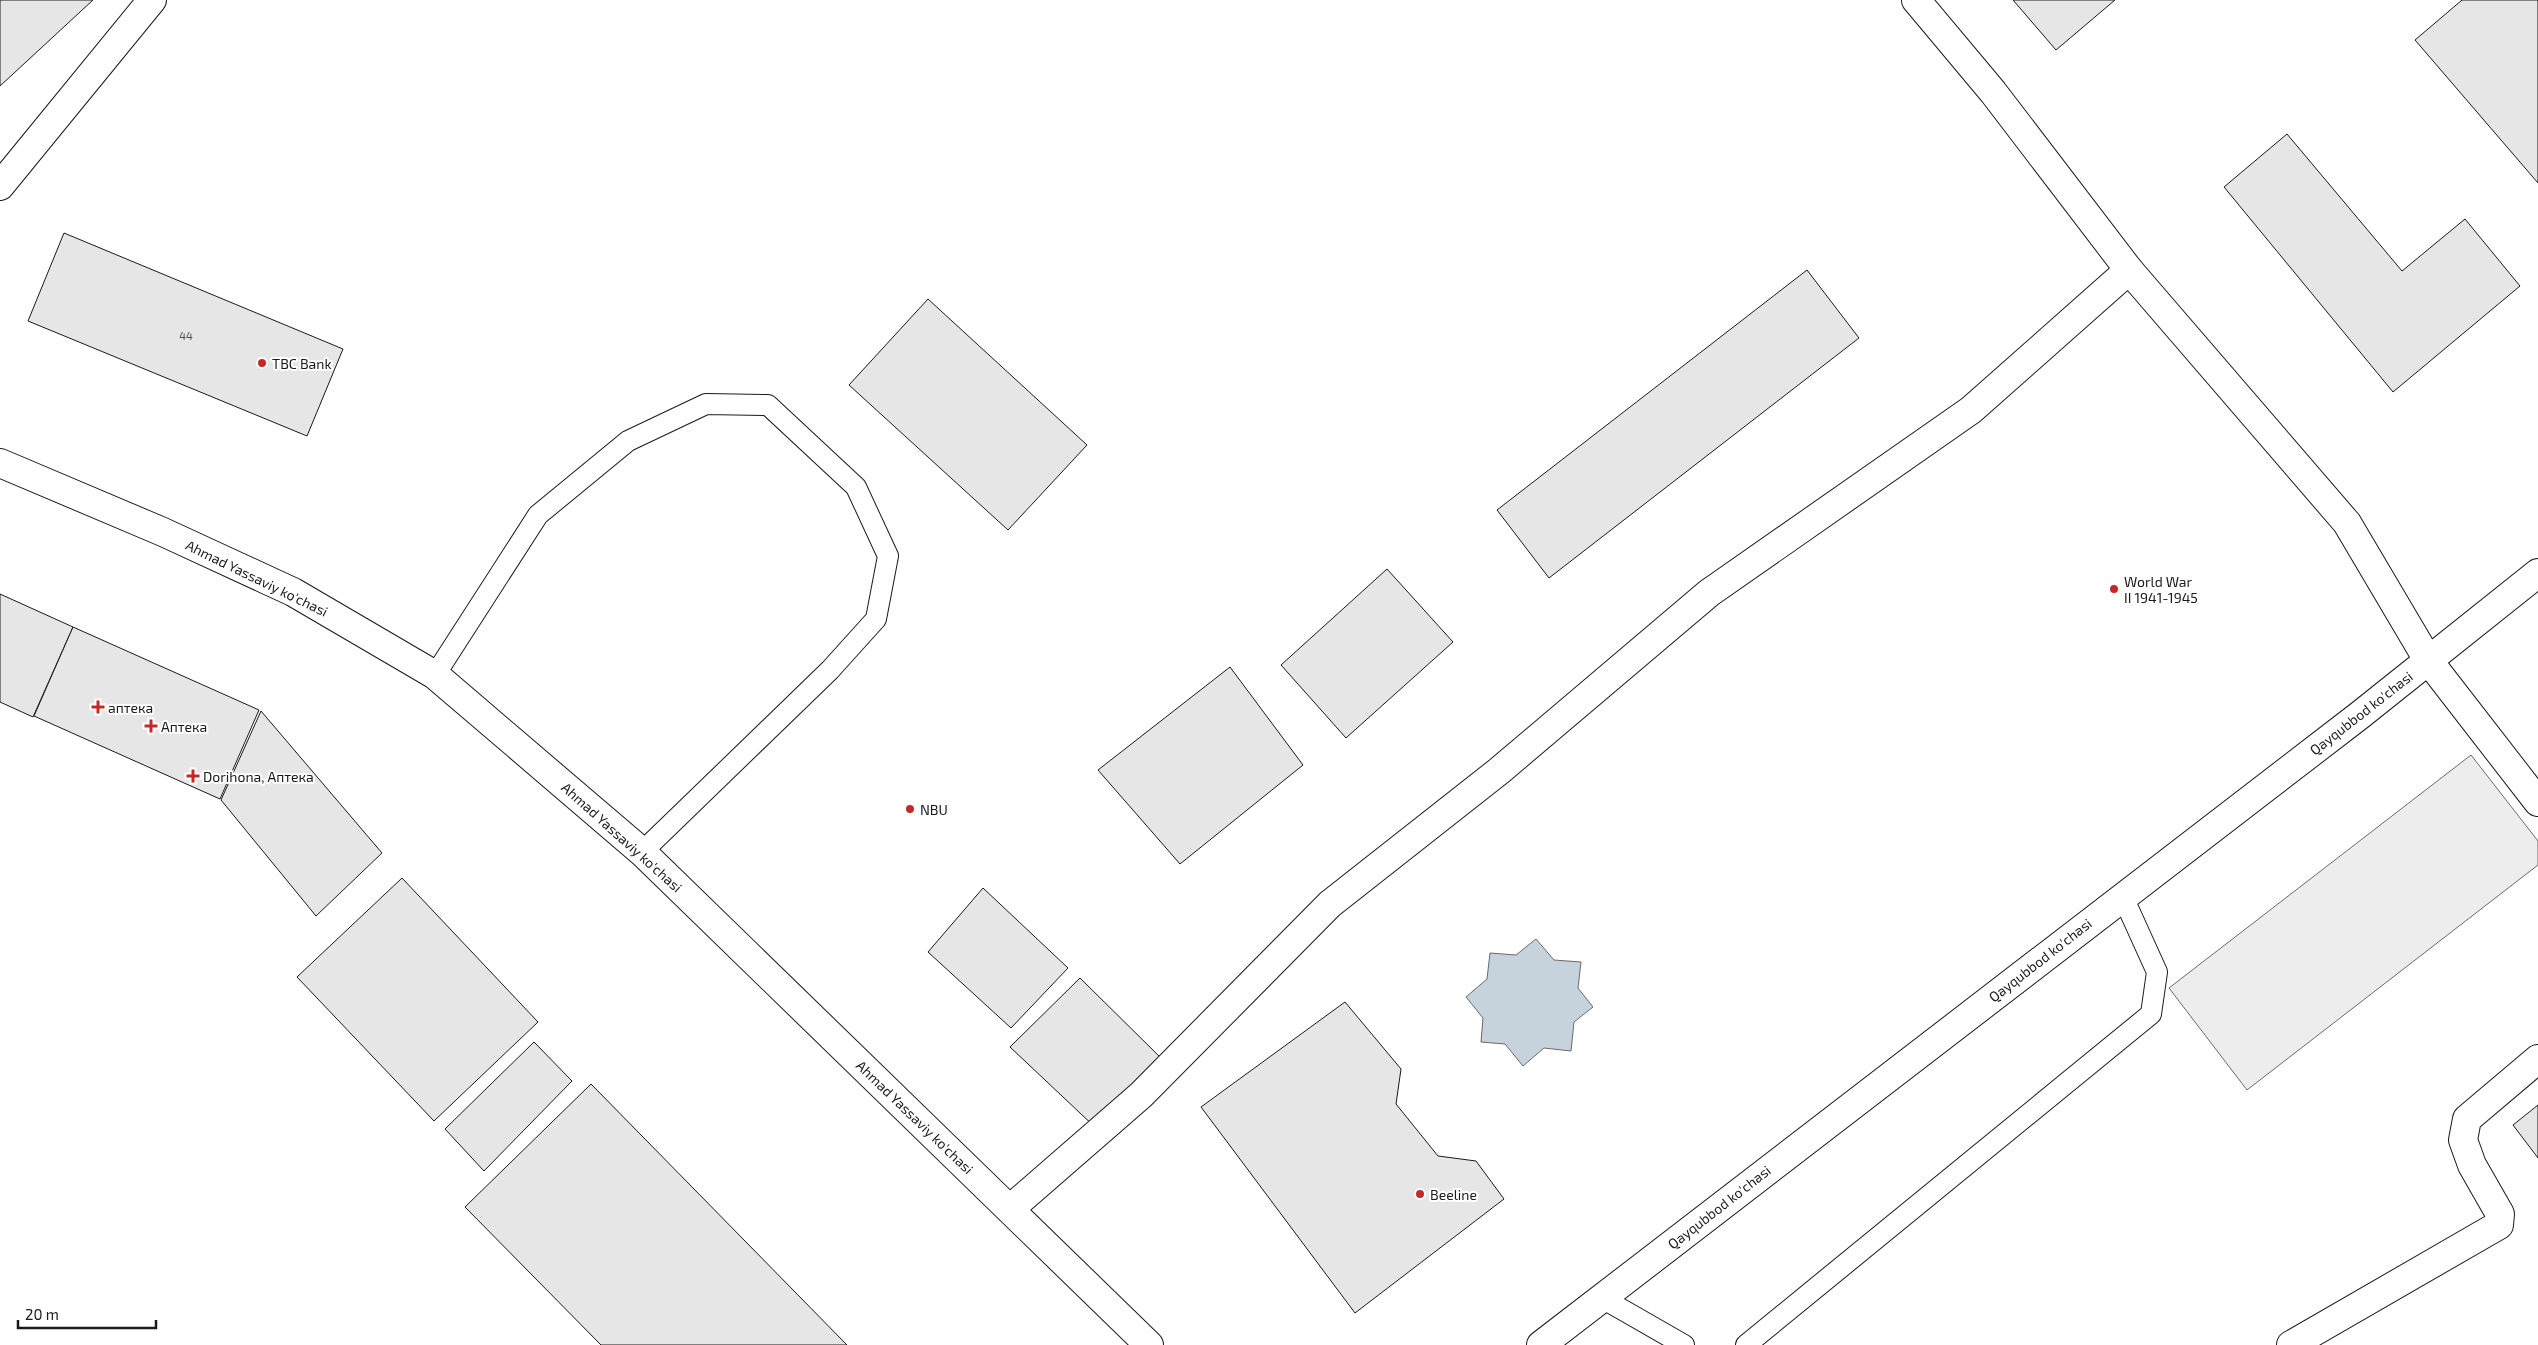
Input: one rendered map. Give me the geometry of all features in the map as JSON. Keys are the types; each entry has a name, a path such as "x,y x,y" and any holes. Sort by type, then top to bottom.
{"street":[{"path":"0,186 152,0"},
{"path":"1916,0 1993,92 2129,270 2347,523 2428,660 2538,802"},
{"path":"1010,1209 1141,1095 1330,904 1498,770 1709,593 1971,410 2129,270"},
{"name":"Ahmad Yassaviy ko'chasi","path":"0,463 163,532 293,592 435,675 642,852 1149,1345"},
{"name":"Qayqubbod ko'chasi","path":"1541,1345 2538,573"},
{"path":"2291,1345 2499,1225 2500,1214 2472,1165 2463,1140 2467,1119 2538,1059"}],"lane":[{"path":"435,675 538,515 628,441 706,404 768,405 856,487 888,556 876,619 830,670 642,852"},
{"path":"1746,1345 2151,1014 2157,972 2123,896"},
{"path":"1602,1298 1684,1345"}],"shaded area":[{"path":"2471,755 2538,841 2538,865 2247,1090 2169,988"},
{"path":"1536,939 1554,960 1581,962 1578,988 1593,1007 1574,1022 1571,1051 1544,1048 1523,1066 1505,1044 1481,1042 1483,1018 1466,997 1487,979 1490,953 1516,955"}],"building":[{"path":"0,0 93,0 0,86"},
{"path":"2013,0 2115,0 2056,50"},
{"path":"2462,0 2538,0 2538,183 2415,40"},
{"path":"2287,134 2402,271 2465,219 2520,286 2393,392 2224,187"},
{"path":"64,233 343,349 307,436 28,321"},
{"path":"1807,270 1859,338 1549,578 1497,510"},
{"path":"928,299 1087,445 1008,530 849,385"},
{"path":"1387,569 1453,642 1346,738 1281,665"},
{"path":"0,594 73,627 33,717 0,702"},
{"path":"73,627 259,710 220,799 34,716"},
{"path":"1230,667 1303,765 1180,864 1098,770"},
{"path":"261,711 382,853 316,916 221,800"},
{"path":"402,878 538,1022 434,1121 297,977"},
{"path":"983,888 1068,968 1011,1028 928,952"},
{"path":"1080,978 1160,1057 1098,1130 1010,1047"},
{"path":"1345,1002 1401,1069 1396,1104 1438,1156 1476,1161 1504,1199 1355,1313 1201,1107"},
{"path":"534,1042 572,1081 484,1171 445,1129"},
{"path":"591,1084 847,1345 601,1345 465,1207"},
{"path":"2538,1105 2538,1158 2513,1125"}],"place":[{"name":"TBC Bank","path":"262,363"},
{"name":"World War II 1941-1945","path":"2114,589"},
{"name":"аптека","path":"98,707"},
{"name":"Аптека","path":"151,726"},
{"name":"Dorihona, Аптека","path":"193,776"},
{"name":"NBU","path":"910,809"},
{"name":"Beeline","path":"1420,1194"}]}
